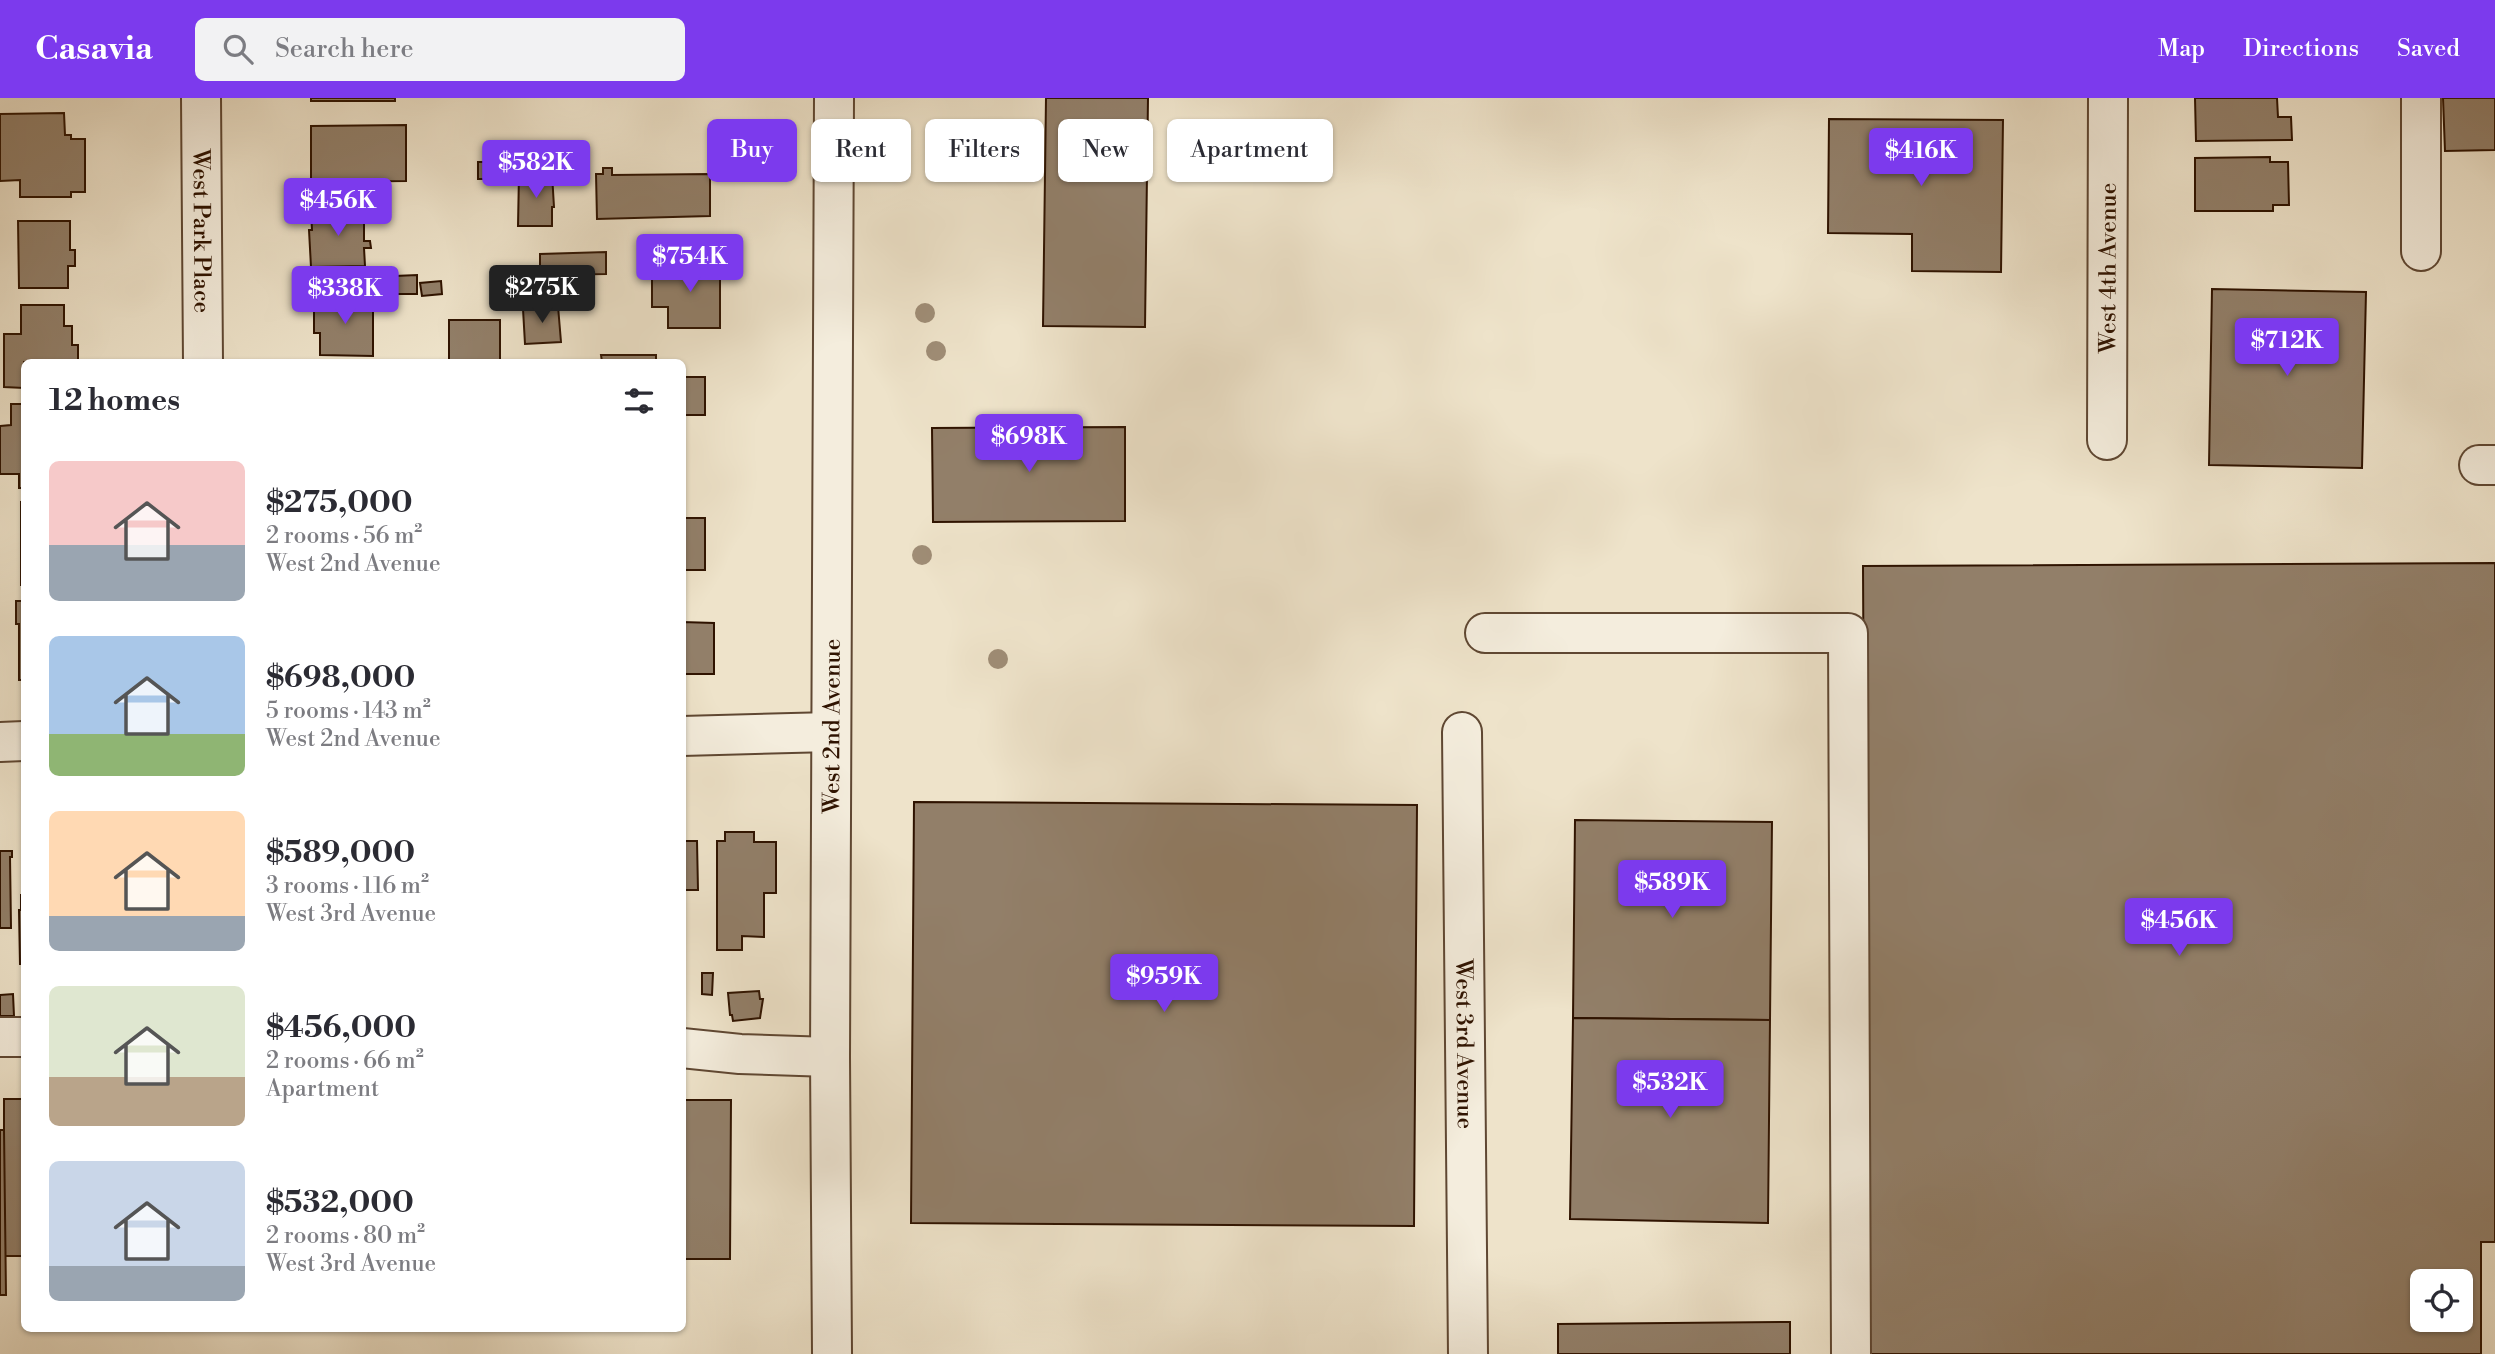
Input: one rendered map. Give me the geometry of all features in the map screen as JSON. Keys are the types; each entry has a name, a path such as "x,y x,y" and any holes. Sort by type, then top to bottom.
{"street":[{"name":"West Park Place","path":"201,98 203,359"},
{"name":"West 2nd Avenue","path":"832,1354 830,1057 834,98"},
{"name":"West 4th Avenue","path":"2107,440 2108,98"},
{"path":"2421,98 2421,251"},
{"path":"1485,632 1848,632 1851,1354"},
{"path":"686,736 831,732"},
{"name":"West 3rd Avenue","path":"1462,732 1468,1354"},
{"path":"0,741 21,741"},
{"path":"0,1037 21,1037"},
{"path":"686,1048 740,1054 830,1057"}],"building":[{"path":"311,98 395,98 395,101 311,101"},
{"path":"1046,98 1148,98 1148,119 1058,119 1058,182 1147,182 1145,327 1043,326"},
{"path":"2195,98 2277,98 2278,117 2291,117 2292,140 2196,141"},
{"path":"2443,98 2495,98 2495,150 2445,151"},
{"path":"64,113 65,135 71,135 71,139 85,139 85,192 71,192 71,197 20,197 20,180 0,181 0,114"},
{"path":"1829,119 2003,120 2001,272 1912,271 1912,234 1828,233"},
{"path":"406,125 406,181 311,182 311,126"},
{"path":"2270,157 2270,162 2288,162 2289,205 2273,205 2273,211 2195,211 2195,158"},
{"path":"478,162 499,162 499,179 478,179"},
{"path":"603,168 612,168 612,175 707,174 707,182 710,182 710,216 597,219 596,174 603,174"},
{"path":"519,174 552,174 552,226 518,226"},
{"path":"364,209 364,241 370,241 371,248 364,248 365,266 311,267 311,210"},
{"path":"18,221 70,221 70,250 75,250 75,266 68,266 68,288 19,288"},
{"path":"606,252 606,274 540,275 540,254"},
{"path":"669,261 720,261 720,328 668,328 668,307 652,307 652,276 668,276"},
{"path":"364,275 393,276 393,295 364,295"},
{"path":"417,275 417,294 396,294 395,276"},
{"path":"441,281 442,294 422,296 420,283"},
{"path":"2212,289 2366,292 2362,468 2209,465"},
{"path":"314,298 373,298 373,356 320,355 320,333 314,333"},
{"path":"21,305 64,305 64,326 72,326 72,345 78,345 78,359 21,359 21,388 4,387 4,334 21,334"},
{"path":"558,306 561,342 525,344 523,309"},
{"path":"449,320 500,320 500,359 449,359"},
{"path":"601,355 656,355 656,359 602,359"},
{"path":"686,377 705,377 705,415 686,415"},
{"path":"11,404 21,404 21,488 19,474 0,474 0,426 11,425"},
{"path":"1125,427 1125,521 933,522 932,428"},
{"path":"686,518 705,518 705,570 686,570"},
{"path":"2495,563 2495,1242 2481,1242 2481,1354 1867,1354 1863,566"},
{"path":"16,601 21,601 21,680 19,624 16,624"},
{"path":"686,622 714,623 714,674 686,674"},
{"path":"914,802 1417,805 1414,1226 911,1223"},
{"path":"1575,820 1772,822 1770,1020 1573,1018"},
{"path":"725,832 754,832 754,842 776,842 776,893 764,893 764,937 742,936 742,950 717,950 717,841 725,841"},
{"path":"686,841 697,841 698,890 686,890"},
{"path":"0,851 12,851 11,928 0,928"},
{"path":"21,910 21,964 20,964"},
{"path":"702,973 713,973 712,995 702,994"},
{"path":"759,991 760,999 763,999 760,1018 733,1021 728,993"},
{"path":"13,994 14,1016 0,1016 0,995"},
{"path":"1573,1018 1770,1020 1768,1223 1570,1219"},
{"path":"4,1099 21,1099 21,1256 4,1256"},
{"path":"686,1100 731,1100 730,1259 686,1259"},
{"path":"0,1130 4,1130 6,1295 0,1295"},
{"path":"1790,1322 1790,1354 1558,1354 1558,1324"}]}
